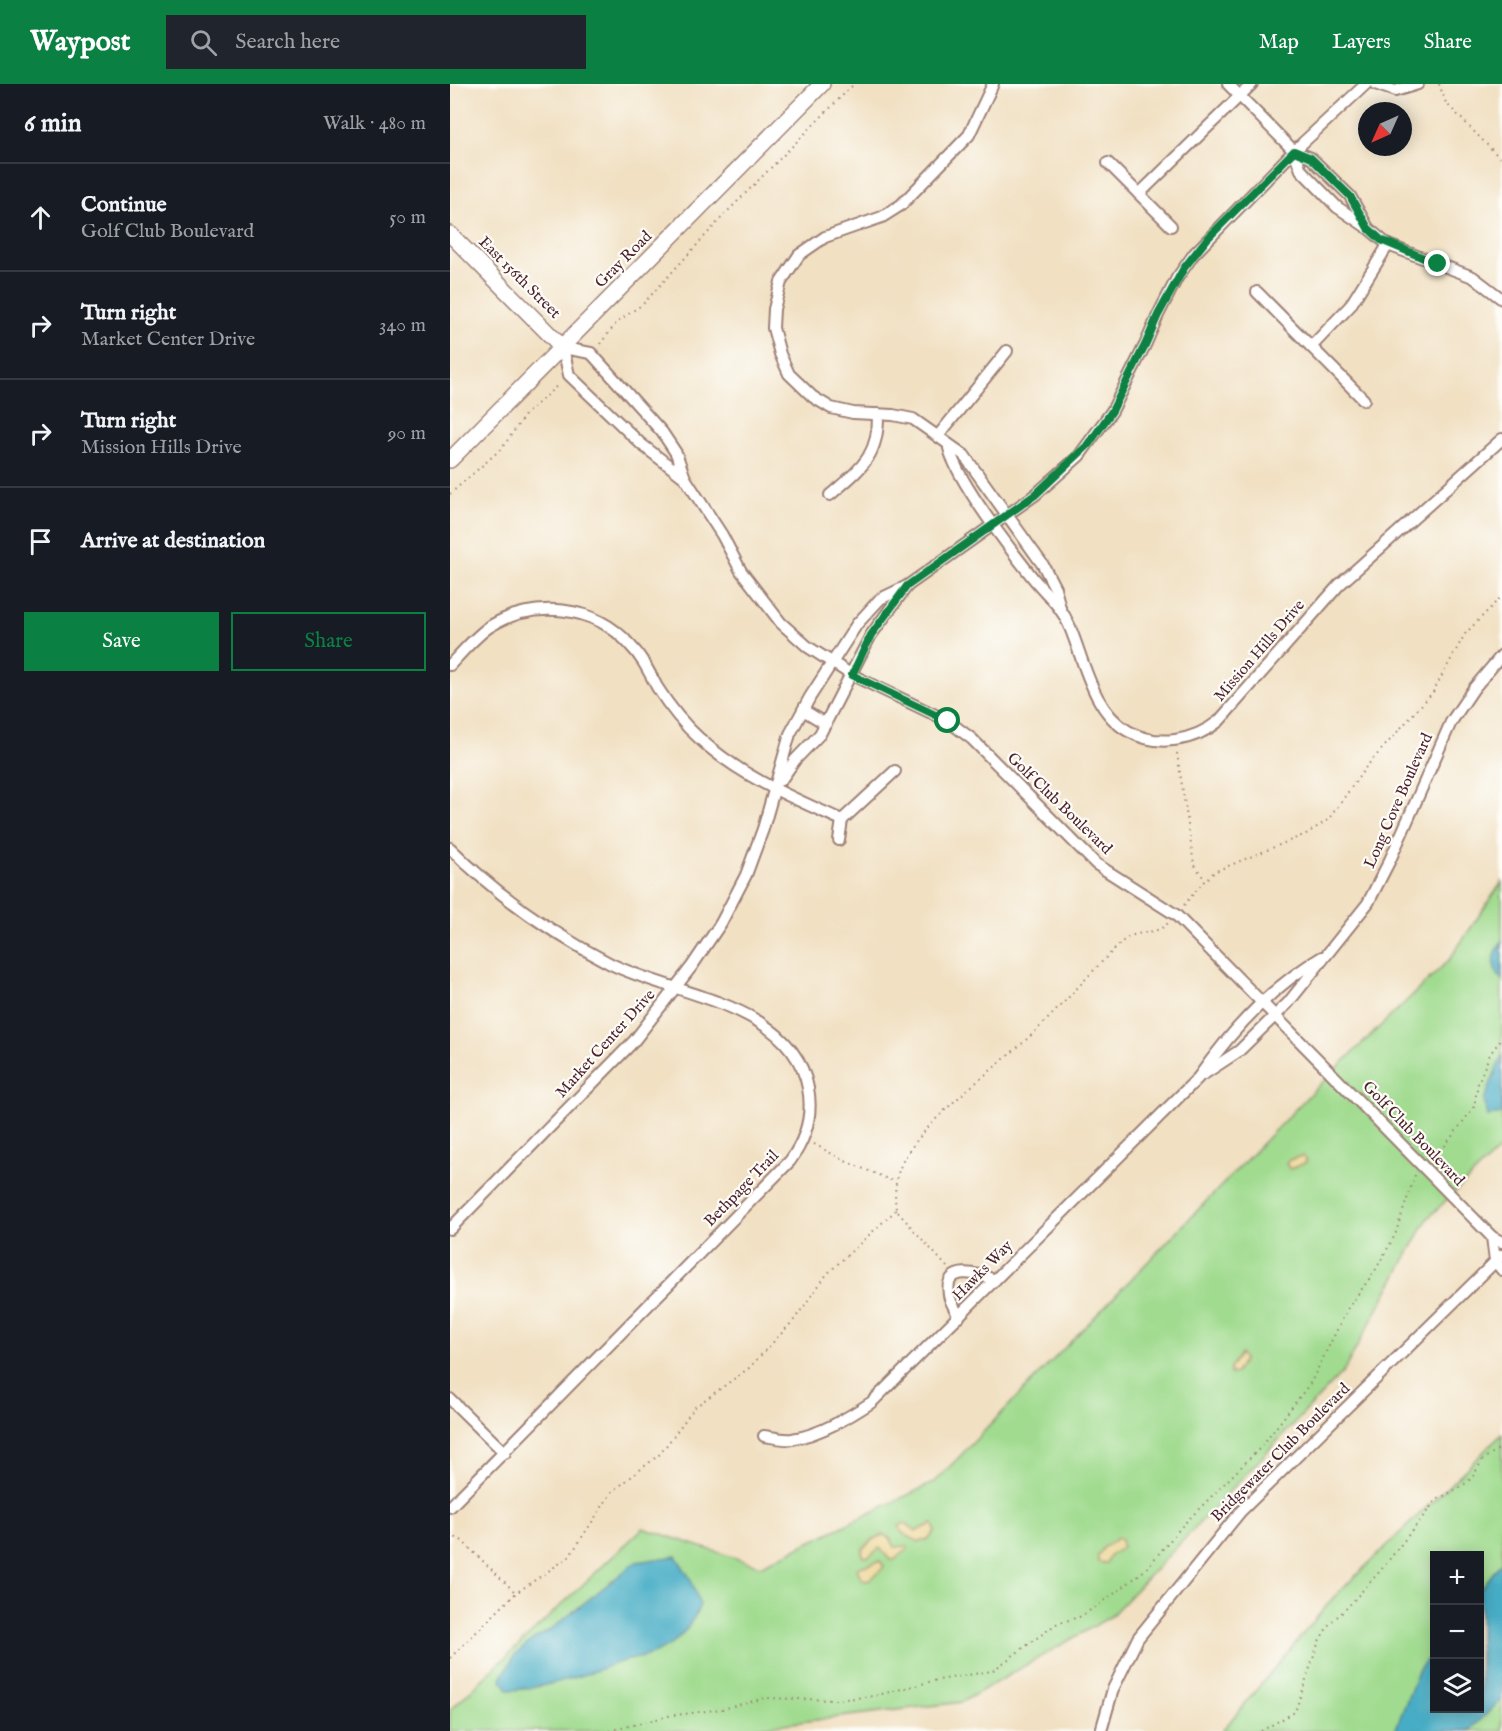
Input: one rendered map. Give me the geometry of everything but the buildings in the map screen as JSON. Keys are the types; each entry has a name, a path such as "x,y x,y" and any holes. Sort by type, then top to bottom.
{"street":[{"name":"Gray Road","path":"450,460 822,84"},
{"path":"949,448 938,436 913,419 854,413 823,404 805,391 789,374 780,354 773,328 774,309 781,282 793,262 815,242 882,217 901,205 969,135 993,84"},
{"path":"1228,84 1294,151 1311,158 1350,196 1368,228"},
{"path":"1139,194 1252,84"},
{"name":"Market Center Drive","path":"450,1228 634,1041 676,988 721,923 746,875 790,734 803,710 868,611 880,599 907,586 1050,483 1089,444 1112,411 1158,315 1184,268 1207,239 1294,151 1366,84"},
{"path":"1374,84 1395,91 1418,84"},
{"path":"1294,151 1300,170 1337,207 1388,245 1473,277 1502,298"},
{"path":"1108,163 1171,226"},
{"name":"East 156th Street","path":"450,234 562,348"},
{"path":"1311,347 1350,306 1388,245"},
{"path":"1257,292 1364,400"},
{"path":"569,375 562,348 591,353"},
{"path":"938,436 1007,351"},
{"name":"Golf Club Boulevard","path":"591,353 662,432 676,453 685,478 765,605 798,638 833,663 852,675 925,709 972,739 1096,864 1176,915 1497,1239 1500,1262"},
{"name":"Golf Club Boulevard","path":"569,375 641,444 685,478"},
{"path":"830,495 858,471 872,453 877,436 878,414"},
{"name":"Mission Hills Drive","path":"949,448 963,455 1051,578 1060,608 1100,701 1112,718 1137,735 1175,740 1196,736 1219,722 1339,585 1502,439"},
{"name":"Mission Hills Drive","path":"949,448 953,463 994,524 1031,576 1060,608"},
{"name":"Market Center Drive","path":"775,788 795,760 809,747 826,724 871,635 907,586"},
{"path":"450,665 484,631 508,617 537,609 551,609 587,616 608,627 630,644 665,700 702,741 743,771 842,820"},
{"name":"Long Cove Boulevard","path":"1275,1015 1304,986 1322,957 1368,903 1390,860 1451,722 1474,688 1502,655"},
{"path":"803,710 826,724"},
{"path":"839,840 842,820 895,771"},
{"name":"Bethpage Trail","path":"450,848 488,885 544,926 612,964 758,1021 772,1029 787,1044 804,1070 809,1094 808,1123 802,1140 790,1161 450,1507"},
{"name":"Long Cove Boulevard","path":"1263,1003 1293,974 1322,957"},
{"name":"Hawks Way","path":"764,1436 790,1439 809,1434 852,1415 894,1382 1198,1078 1227,1040 1263,1003"},
{"name":"Hawks Way","path":"1198,1078 1239,1051 1275,1015"},
{"name":"Bridgewater Club Boulevard","path":"1101,1731 1113,1689 1138,1638 1240,1512 1500,1262"},
{"path":"959,1317 949,1295 949,1287 955,1276 963,1272 976,1272 995,1280"},
{"path":"450,1398 505,1453"}],"path":[{"path":"591,353 618,321 643,304 726,213 854,84"},
{"path":"1439,84 1446,103 1502,160"},
{"path":"450,494 502,448 513,437 525,415 569,375"},
{"path":"955,1276 896,1210 895,1182 917,1140 971,1087 1028,1038 1124,940 1137,933 1160,930 1176,915 1205,880 1222,868 1306,834 1328,820 1373,759 1433,692 1465,633 1502,596"},
{"path":"1175,740 1192,858 1195,868 1205,880"},
{"path":"610,1731 668,1716 722,1709 765,1698 837,1700 874,1696 933,1681 992,1671 1056,1624 1082,1616 1118,1592 1146,1570 1184,1525 1262,1446 1311,1382 1348,1308 1375,1271 1395,1235 1417,1171 1444,1147 1464,1123 1474,1107 1478,1083 1490,1054 1502,1038"},
{"path":"802,1140 895,1182"},
{"path":"450,1659 516,1593 569,1557 612,1492 660,1454 695,1407 749,1368 794,1320 827,1274 896,1210"},
{"path":"1261,1731 1295,1712 1319,1641 1330,1623 1381,1570 1436,1500 1461,1487 1472,1478 1484,1459 1502,1447"},
{"path":"450,1535 461,1540 516,1593"}],"green space":[{"path":"1502,882 1502,1147 1428,1218 1343,1372 1110,1617 962,1702 727,1731 450,1731 450,1710 643,1528 760,1566 935,1482 1312,1092 1449,960"},
{"path":"1502,1434 1502,1731 1222,1731 1333,1598"}],"sand":[{"path":"1302,1156 1307,1160 1305,1163 1290,1169 1286,1164 1289,1160"},
{"path":"1240,1354 1244,1359 1236,1373 1230,1374 1230,1368"},
{"path":"905,1523 916,1531 933,1524 935,1531 928,1539 919,1542 902,1533 899,1526"},
{"path":"883,1535 890,1538 895,1547 907,1546 907,1550 894,1560 890,1560 880,1548 868,1557 863,1556 862,1550 872,1540"},
{"path":"1118,1538 1121,1539 1122,1547 1110,1556 1106,1563 1098,1562 1098,1556 1104,1547"},
{"path":"880,1561 884,1567 869,1581 862,1580 857,1569"}],"water":[{"path":"1502,941 1502,980 1494,966 1494,961"},
{"path":"1502,1055 1502,1114 1488,1116 1484,1101"},
{"path":"676,1556 690,1578 700,1605 688,1627 675,1641 655,1653 575,1677 534,1687 508,1690 501,1678 515,1655 532,1640 550,1630 636,1562"},
{"path":"1502,1561 1502,1699 1469,1731 1395,1731 1419,1669 1430,1657 1430,1713 1484,1713 1484,1585"}],"route":[{"path":"948,721 852,675 871,635 885,615 903,596 907,586 1035,495 1079,456 1112,411 1158,315 1184,268 1207,239 1294,151 1311,158 1350,196 1368,228 1381,240 1402,251 1438,264"}]}
